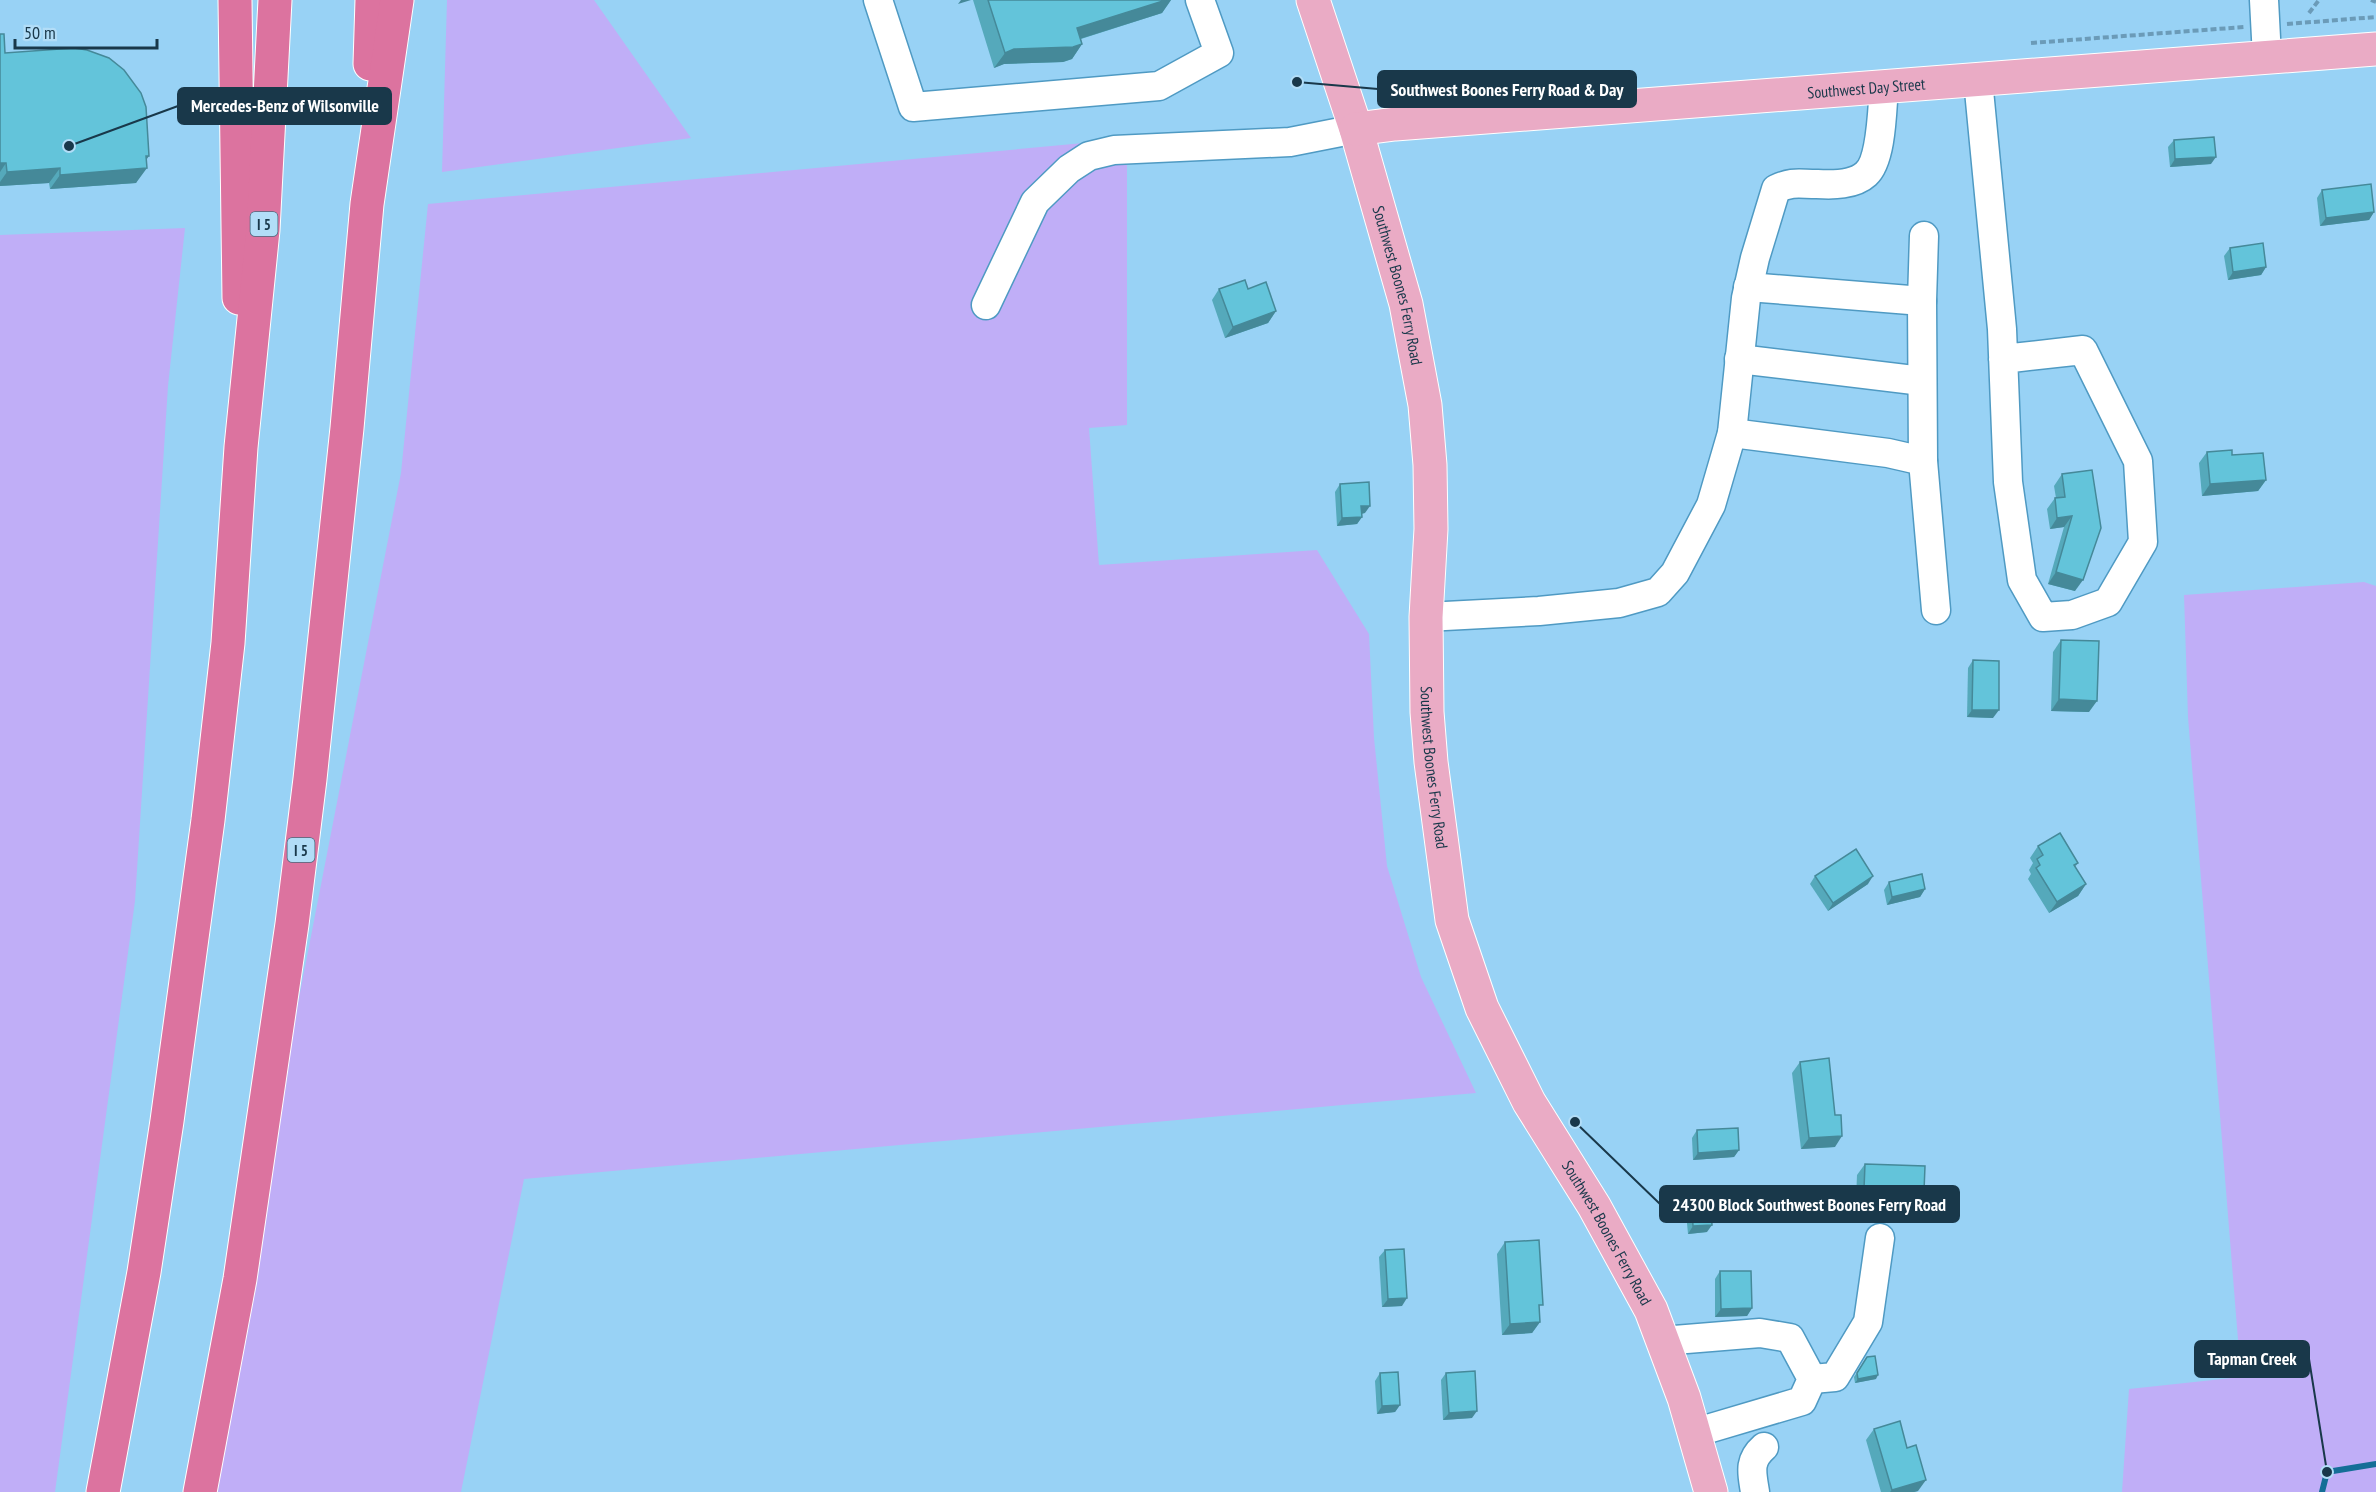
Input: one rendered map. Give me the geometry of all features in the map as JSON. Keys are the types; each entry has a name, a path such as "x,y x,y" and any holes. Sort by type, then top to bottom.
{"highway":[{"name":"I 5","path":"235,0 241,447"},
{"name":"I 5","path":"103,1492 151,1226 208,820 228,643 241,447 264,230 275,0"},
{"name":"I 5","path":"367,204 372,0"},
{"name":"I 5","path":"200,1492 240,1279 292,924 347,428 367,204 398,0"}],"main road":[{"name":"Southwest Boones Ferry Road","path":"1313,0 1356,129 1406,304 1425,405 1431,496 1431,559 1426,617 1428,729 1452,920 1482,1008 1529,1102 1594,1206 1651,1310 1694,1432 1711,1492"},
{"name":"Southwest Day Street","path":"1356,129 1395,124 2376,49"}],"street":[{"path":"878,0 913,107 1159,86 1219,53 1200,0"},
{"path":"2265,13 2267,57"},
{"path":"1978,80 2002,329 2003,359 2008,482 2022,580 2043,617 2072,615 2108,602 2143,542 2138,461 2083,350 2003,359"},
{"path":"1426,617 1539,611 1619,603 1658,592 1675,573 1711,505 1732,433 1748,287 1776,189 1790,183 1850,183 1867,173 1874,160 1884,87"},
{"path":"986,305 1035,202 1069,169 1089,156 1114,150 1290,142 1356,129"},
{"path":"1924,236 1923,461 1936,610"},
{"path":"1748,287 1922,301"},
{"path":"1740,359 1922,381"},
{"path":"1732,433 1888,453 1923,461"},
{"path":"1812,1379 1835,1377 1869,1322 1880,1238"},
{"path":"1662,1341 1760,1333 1790,1338 1812,1379"},
{"path":"1694,1432 1802,1401 1812,1379"},
{"path":"1755,1492 1752,1462 1764,1447"}],"path":[{"path":"2309,13 2319,0"},
{"path":"2371,0 2376,2"},
{"path":"2031,43 2265,13 2376,17"}],"shaded area":[{"path":"447,0 594,0 691,138 442,172"},
{"path":"1127,139 1127,425 1089,428 1099,565 1317,550 1369,634 1374,738 1387,866 1421,977 1476,1093 524,1179 461,1492 203,1492 401,473 428,204"},
{"path":"185,228 168,386 135,901 55,1492 0,1492 0,235"},
{"path":"2364,582 2376,586 2376,1492 2122,1492 2129,1389 2241,1377 2188,717 2184,595"}],"building":[{"path":"988,0 1166,0 1077,28 1082,44 1073,47 1014,49 1005,53"},
{"path":"0,34 4,34 5,53 74,48 109,58 124,70 141,93 146,107 149,156 146,156 147,168 60,175 60,168 7,172 6,163 0,163"},
{"path":"2214,137 2216,157 2175,159 2174,140"},
{"path":"2371,184 2374,212 2326,218 2322,190"},
{"path":"2263,243 2266,267 2233,272 2230,248"},
{"path":"1245,280 1248,289 1266,282 1276,311 1233,327 1219,289"},
{"path":"2232,450 2232,455 2263,453 2266,480 2210,484 2207,452"},
{"path":"2092,470 2101,528 2083,580 2056,572 2072,516 2057,518 2055,498 2065,497 2062,474"},
{"path":"1369,482 1370,506 1361,506 1362,517 1342,518 1340,484"},
{"path":"2061,640 2099,641 2097,701 2059,699"},
{"path":"1973,660 1999,661 1999,710 1972,710"},
{"path":"2060,833 2078,863 2074,865 2086,884 2057,902 2036,868 2040,865 2037,859 2043,855 2038,846"},
{"path":"1856,849 1873,876 1833,903 1815,876"},
{"path":"1922,874 1925,889 1892,897 1889,882"},
{"path":"1829,1058 1835,1115 1841,1115 1842,1136 1809,1138 1800,1062"},
{"path":"1738,1128 1739,1150 1698,1153 1697,1130"},
{"path":"1865,1164 1925,1166 1924,1191 1903,1190 1903,1197 1876,1196 1876,1189 1864,1189"},
{"path":"1710,1192 1712,1225 1693,1226 1691,1194"},
{"path":"1539,1240 1543,1305 1539,1305 1540,1322 1510,1324 1505,1242"},
{"path":"1404,1249 1407,1298 1388,1299 1385,1250"},
{"path":"1720,1271 1751,1271 1752,1308 1721,1309"},
{"path":"1875,1356 1878,1375 1858,1379 1857,1373 1867,1357"},
{"path":"1475,1371 1477,1411 1449,1413 1446,1373"},
{"path":"1398,1372 1400,1405 1382,1406 1380,1373"},
{"path":"1900,1421 1907,1448 1916,1445 1926,1480 1892,1490 1874,1429"}],"waterway":[{"path":"2322,1492 2327,1472 2376,1464"}],"place":[{"name":"Southwest Boones Ferry Road & Day","path":"1297,82"},
{"name":"Mercedes-Benz of Wilsonville","path":"69,146"},
{"name":"24300 Block Southwest Boones Ferry Road","path":"1575,1122"},
{"name":"Tapman Creek","path":"2327,1472"}]}
